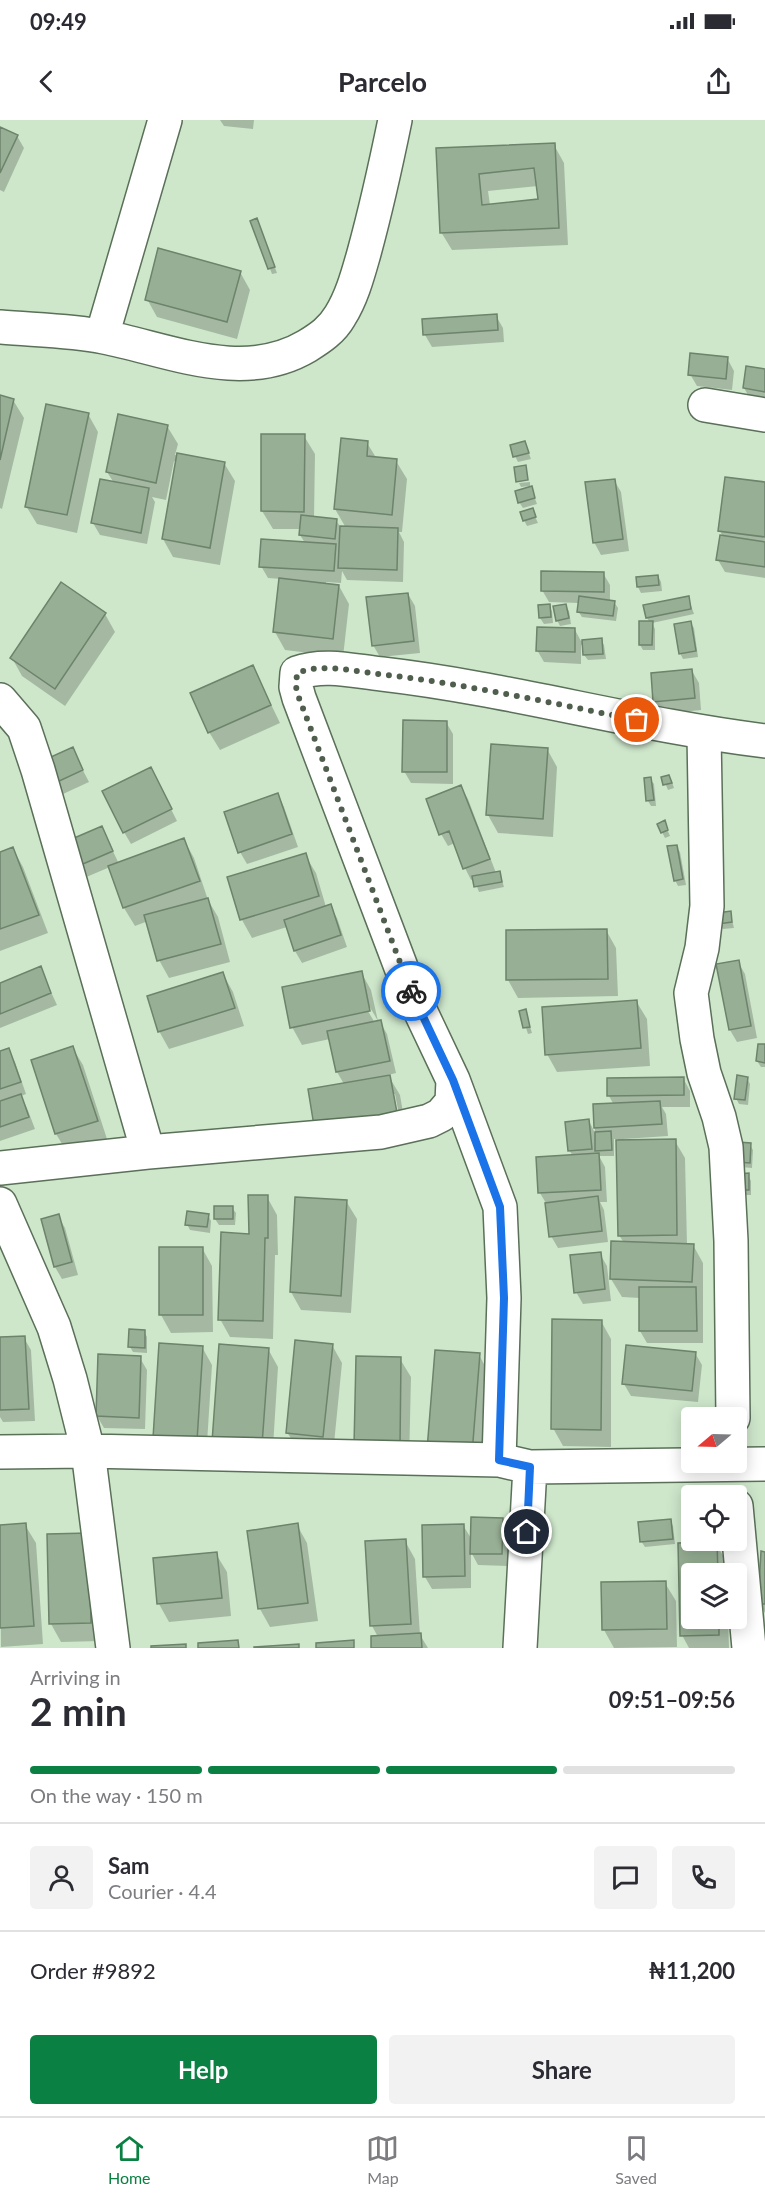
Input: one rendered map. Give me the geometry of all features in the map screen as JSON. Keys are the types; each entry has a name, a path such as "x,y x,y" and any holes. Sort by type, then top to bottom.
{"street":[{"path":"102,336 165,120"},
{"path":"0,327 102,336 186,358 229,364 267,360 296,352 324,336 340,317 356,280 375,215 395,120"},
{"path":"705,405 765,415"},
{"path":"520,1648 515,1463 500,1207 453,1080 407,982 348,828 299,698 296,687 297,673 311,667 331,668 436,680 704,734 765,741"},
{"path":"0,700 24,728 39,770 148,1152"},
{"path":"704,734 707,906 702,948 691,993 704,1073 726,1147 731,1241 733,1407"},
{"path":"0,1168 148,1152 381,1132 429,1121 441,1115 452,1102 453,1080"},
{"path":"0,1203 54,1327 70,1379 87,1451 113,1648"},
{"path":"0,1452 87,1451 515,1463 734,1474 765,1464"},
{"path":"740,1551 749,1648"}],"building":[{"path":"0,127 18,135 0,173"},
{"path":"555,143 559,228 440,233 436,148","holes":["534,168 538,199 482,205 479,174"]},
{"path":"257,218 275,267 268,269 250,221"},
{"path":"158,248 241,271 227,322 145,300"},
{"path":"497,314 498,330 423,335 422,319"},
{"path":"690,353 728,357 726,379 688,375"},
{"path":"746,366 765,369 765,392 743,388"},
{"path":"0,395 14,399 0,460"},
{"path":"46,404 89,413 67,515 25,507"},
{"path":"118,414 168,425 156,483 106,472"},
{"path":"261,434 305,434 304,512 261,511"},
{"path":"341,438 368,441 367,456 397,459 392,515 334,509"},
{"path":"525,441 529,453 513,457 510,445"},
{"path":"177,453 225,462 210,548 162,539"},
{"path":"526,465 528,480 516,482 514,467"},
{"path":"725,477 765,482 765,537 718,531"},
{"path":"100,479 149,488 141,533 91,523"},
{"path":"615,479 623,539 593,543 585,482"},
{"path":"532,486 535,498 518,503 515,491"},
{"path":"533,508 536,517 523,521 520,512"},
{"path":"301,515 337,519 335,539 299,535"},
{"path":"340,526 398,528 397,570 338,568"},
{"path":"720,535 765,542 765,567 716,560"},
{"path":"261,539 336,544 334,571 259,567"},
{"path":"541,571 604,572 604,592 541,591"},
{"path":"658,575 659,585 637,587 636,577"},
{"path":"279,578 339,585 333,639 273,632"},
{"path":"61,582 106,613 55,689 10,658"},
{"path":"408,593 414,641 372,646 366,597"},
{"path":"579,596 615,601 613,616 577,612"},
{"path":"689,596 691,609 646,618 643,605"},
{"path":"550,604 551,617 539,618 538,605"},
{"path":"566,604 569,618 556,621 553,606"},
{"path":"639,621 653,621 652,645 639,645"},
{"path":"691,621 696,651 679,654 674,624"},
{"path":"537,627 575,628 575,652 536,651"},
{"path":"602,638 603,654 583,655 582,640"},
{"path":"253,665 271,705 208,733 190,693"},
{"path":"692,669 695,698 653,702 651,673"},
{"path":"403,720 447,721 447,772 402,772"},
{"path":"491,744 548,748 543,819 486,815"},
{"path":"73,747 83,770 55,783 44,760"},
{"path":"151,767 172,809 123,833 102,791"},
{"path":"669,775 672,783 663,785 661,777"},
{"path":"651,777 654,800 646,801 644,778"},
{"path":"461,785 490,859 463,869 449,831 439,835 426,799"},
{"path":"278,793 292,834 238,853 224,812"},
{"path":"665,820 668,830 661,833 657,824"},
{"path":"102,826 113,851 76,867 65,842"},
{"path":"184,838 200,881 123,908 108,866"},
{"path":"677,845 683,879 674,881 667,846"},
{"path":"13,847 39,915 0,929 0,852"},
{"path":"306,853 319,896 240,920 227,877"},
{"path":"500,871 502,882 474,887 472,876"},
{"path":"208,898 221,944 157,961 144,915"},
{"path":"331,904 341,935 294,951 284,920"},
{"path":"731,911 732,922 718,924 717,913"},
{"path":"607,929 608,979 506,980 506,930"},
{"path":"739,960 751,1026 729,1030 716,964"},
{"path":"41,966 51,993 0,1014 0,983"},
{"path":"362,971 370,1011 290,1028 282,987"},
{"path":"223,972 235,1008 158,1032 147,996"},
{"path":"637,1000 641,1048 545,1055 542,1007"},
{"path":"526,1009 530,1027 523,1028 519,1011"},
{"path":"381,1020 390,1061 336,1072 327,1031"},
{"path":"758,1044 765,1044 765,1063 756,1061"},
{"path":"73,1046 98,1121 55,1134 31,1060"},
{"path":"9,1048 21,1082 0,1089 0,1051"},
{"path":"390,1075 398,1118 315,1132 308,1089"},
{"path":"737,1075 748,1077 745,1100 734,1099"},
{"path":"684,1077 684,1095 607,1096 607,1078"},
{"path":"21,1094 29,1117 0,1127 0,1101"},
{"path":"660,1101 662,1124 594,1128 593,1104"},
{"path":"589,1119 592,1149 568,1151 565,1122"},
{"path":"611,1131 612,1150 595,1151 595,1132"},
{"path":"676,1139 677,1235 618,1236 616,1140"},
{"path":"738,1142 751,1143 750,1163 737,1162"},
{"path":"599,1153 601,1190 538,1193 536,1157"},
{"path":"749,1173 749,1190 738,1190 738,1174"},
{"path":"248,1195 268,1195 263,1321 218,1320 221,1232 249,1234"},
{"path":"598,1196 602,1231 549,1237 545,1203"},
{"path":"295,1197 347,1200 341,1296 290,1292"},
{"path":"214,1206 233,1206 233,1219 214,1219"},
{"path":"187,1211 209,1214 207,1227 185,1225"},
{"path":"59,1214 72,1262 54,1267 41,1219"},
{"path":"611,1241 694,1244 692,1282 610,1279"},
{"path":"159,1247 203,1247 203,1315 159,1315"},
{"path":"601,1252 605,1289 574,1293 570,1255"},
{"path":"639,1287 696,1287 697,1331 639,1331"},
{"path":"552,1319 602,1320 601,1430 551,1429"},
{"path":"129,1329 145,1330 145,1348 128,1347"},
{"path":"25,1336 29,1409 0,1410 0,1337"},
{"path":"295,1340 333,1344 323,1437 286,1433"},
{"path":"159,1343 203,1346 197,1441 153,1438"},
{"path":"219,1344 269,1348 262,1445 212,1442"},
{"path":"626,1345 696,1352 692,1391 622,1384"},
{"path":"435,1350 480,1353 472,1454 427,1450"},
{"path":"98,1354 141,1356 139,1418 96,1416"},
{"path":"356,1356 401,1357 400,1447 354,1446"},
{"path":"471,1517 503,1518 502,1554 470,1554"},
{"path":"671,1519 673,1539 640,1542 638,1522"},
{"path":"26,1523 34,1626 0,1628 0,1525"},
{"path":"298,1523 308,1603 258,1609 247,1531"},
{"path":"464,1524 465,1576 423,1577 422,1525"},
{"path":"89,1533 91,1623 49,1624 47,1534"},
{"path":"406,1539 411,1624 370,1626 365,1541"},
{"path":"678,1543 681,1543 681,1551 717,1551 718,1563 681,1563 681,1629 719,1629 719,1635 680,1636"},
{"path":"761,1551 765,1552 765,1604 758,1604"},
{"path":"217,1552 222,1598 157,1604 153,1558"},
{"path":"666,1581 667,1629 602,1630 601,1582"},
{"path":"421,1633 422,1648 371,1648 371,1636"},
{"path":"238,1640 239,1648 198,1648 198,1643"},
{"path":"354,1640 354,1648 316,1648 316,1643"},
{"path":"186,1644 186,1648 151,1648 151,1646"},
{"path":"299,1644 299,1648 254,1648 254,1647"}],"way so far":[{"path":"411,991 299,698 296,687 297,673 311,667 331,668 436,680 637,720"}],"route":[{"path":"411,991 453,1080 500,1207 504,1298 499,1460 530,1467 527,1532"}]}
